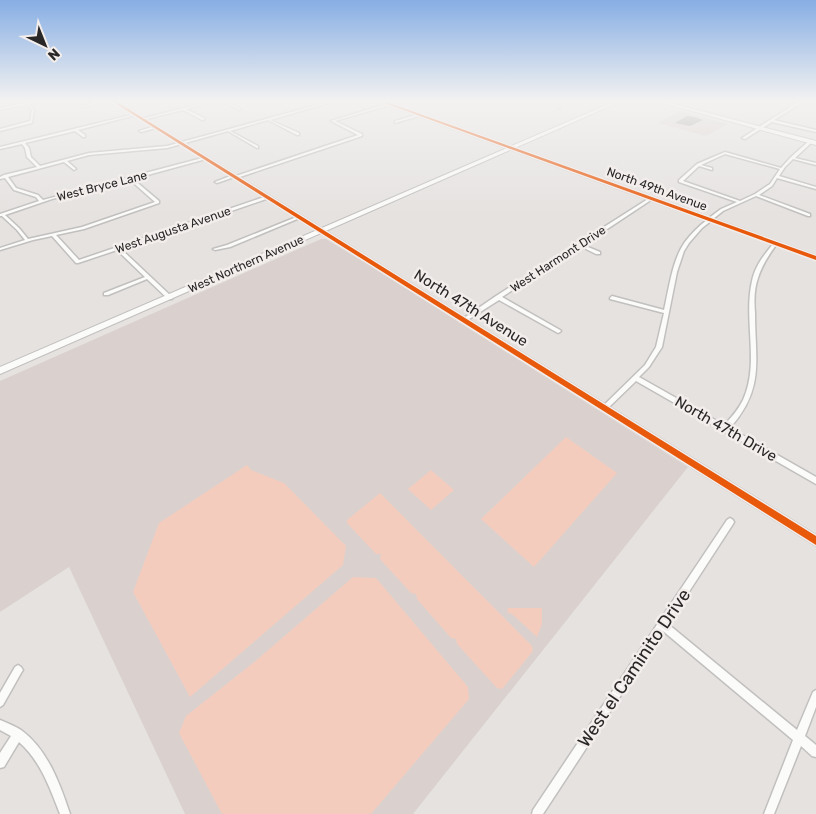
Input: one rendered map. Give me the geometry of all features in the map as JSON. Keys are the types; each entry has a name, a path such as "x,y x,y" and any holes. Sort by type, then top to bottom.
{"main road":[{"name":"West Northern Avenue","path":"0,371 537,138"},
{"path":"799,138 814,142"}],"street":[{"path":"0,148 38,138"},
{"name":"North 47th Avenue","path":"172,138 816,540"},
{"path":"2,177 97,153 161,148 204,138"},
{"path":"242,138 257,146"},
{"path":"217,182 352,138"},
{"name":"North 49th Avenue","path":"485,138 816,258"},
{"path":"22,142 27,148 29,157 39,167"},
{"path":"605,407 636,378 655,356 659,347 671,287 682,251 694,233 722,210 756,196 770,185 792,158 814,142"},
{"path":"134,156 137,150"},
{"path":"740,202 680,181 698,165 725,153 782,169"},
{"name":"West Bryce Lane","path":"1,215 70,193 131,179 205,158"},
{"path":"792,158 816,164"},
{"path":"64,160 74,169"},
{"path":"698,165 711,169"},
{"path":"2,177 15,189 37,196 42,201"},
{"path":"777,177 816,188"},
{"path":"0,249 27,240 93,225 158,202 131,179"},
{"path":"70,193 73,200"},
{"path":"756,196 809,215"},
{"name":"West Augusta Avenue","path":"53,234 78,262 268,197"},
{"name":"West Harmont Drive","path":"464,320 651,198"},
{"path":"1,215 18,229 27,240"},
{"path":"215,249 228,246 300,217"},
{"path":"783,246 790,240"},
{"path":"580,244 598,253"},
{"path":"725,429 741,409 750,387 753,365 752,302 754,283 762,259 775,244"},
{"path":"118,248 170,298"},
{"path":"106,294 148,277"},
{"path":"498,297 558,331"},
{"path":"612,298 667,312"},
{"name":"North 47th Drive","path":"636,378 816,481"},
{"name":"West el Caminito Drive","path":"537,814 730,522"},
{"path":"662,625 816,752"},
{"path":"0,702 18,670"},
{"path":"769,814 816,696"},
{"path":"0,725 18,734 39,758 53,780 64,814"},
{"path":"0,763 18,734"}],"shaded area":[{"path":"321,239 326,239 364,262 688,467 413,814 185,814 69,567 0,612 0,381"},
{"path":"566,437 617,473 534,567 481,519"},
{"path":"247,465 251,470 284,483 346,546 343,565 190,697 133,592 159,523"},
{"path":"431,470 454,490 431,510 408,489"},
{"path":"380,493 532,646 533,651 502,689 497,688 457,644 456,639 451,638 417,599 416,594 411,593 380,559 381,554 376,554 347,523 347,520"},
{"path":"353,577 376,578 468,687 469,699 371,814 222,814 179,733 186,716 253,663"},
{"path":"508,608 542,608 542,624 537,637 512,614 507,612"}],"cycle path":[{"path":"173,138 816,541"},
{"path":"483,138 816,258"}]}
